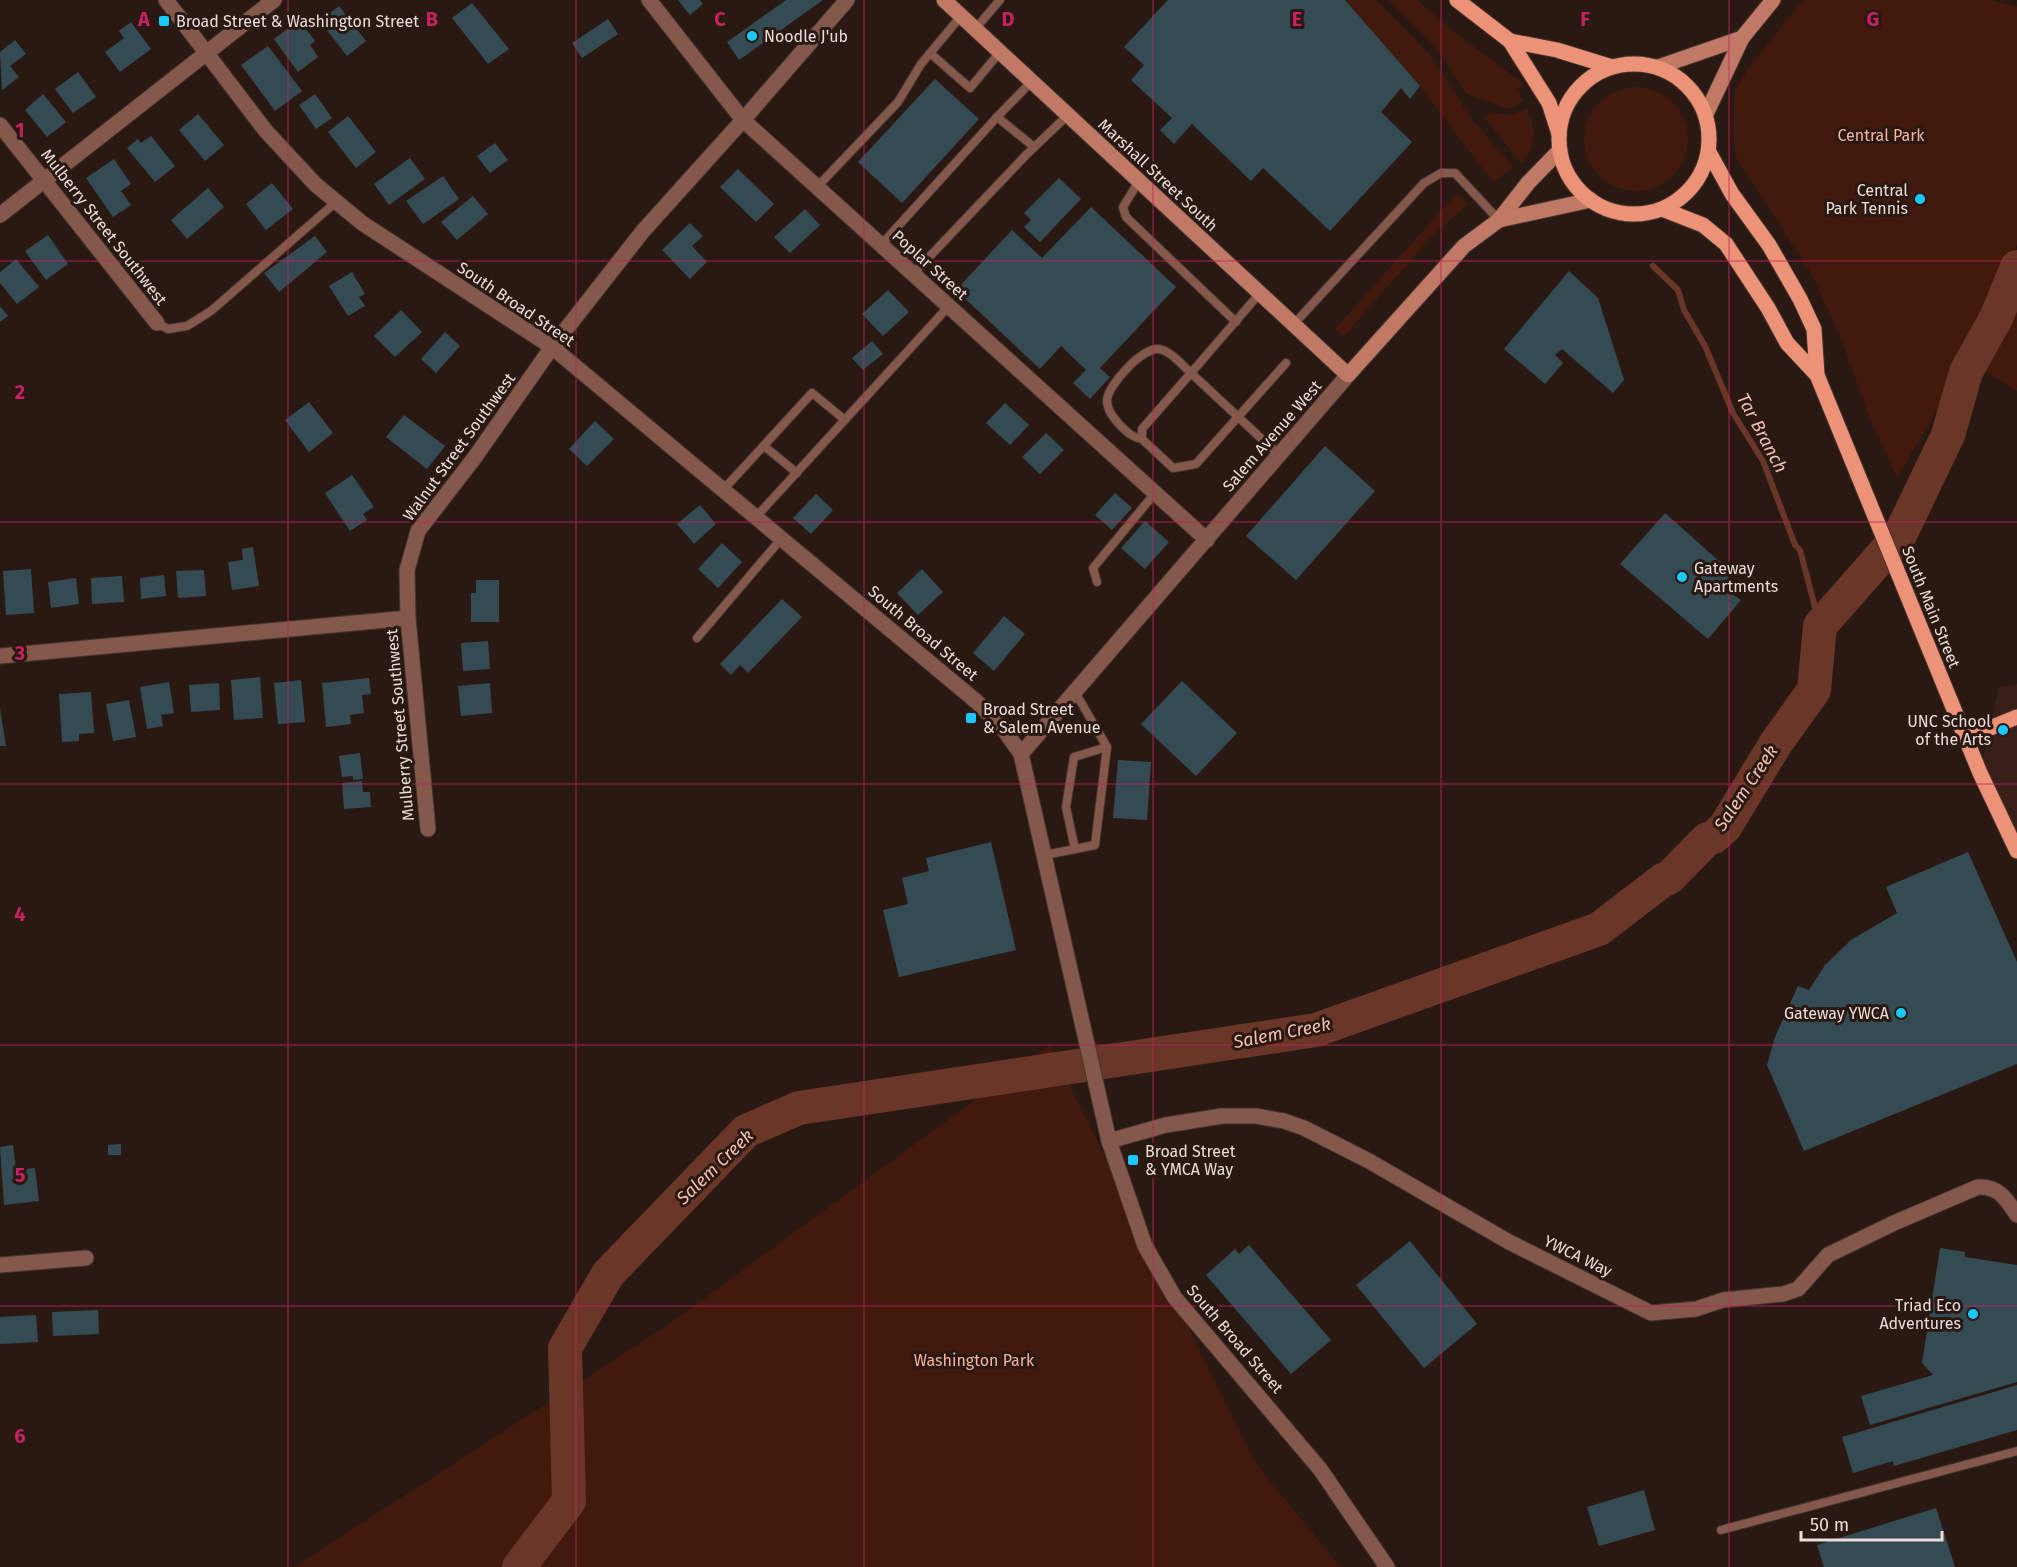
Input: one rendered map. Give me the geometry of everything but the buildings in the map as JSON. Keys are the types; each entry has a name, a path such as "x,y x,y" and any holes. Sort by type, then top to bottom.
{"main road":[{"name":"Marshall Street South","path":"944,0 1348,375"},
{"path":"1457,0 1510,41 1549,103 1559,134 1560,150 1566,169 1576,187 1591,200 1614,211 1630,213 1662,209 1678,200 1693,186 1703,170 1709,152 1710,133 1706,114 1695,94 1679,78 1658,67 1635,63 1612,67 1592,77 1575,92 1564,112 1559,134"},
{"path":"1706,114 1742,38 1773,0"},
{"path":"1658,67 1742,38"},
{"path":"1510,41 1557,50 1612,67"},
{"name":"Salem Avenue West","path":"1348,375 1464,246 1498,219 1560,150"},
{"name":"South Main Street","path":"1709,152 1732,194 1768,245 1800,299 1814,329 1817,375 1966,738 2017,851"},
{"path":"1498,219 1591,200"},
{"name":"South Main Street","path":"1662,209 1703,225 1726,244 1768,308 1787,343 1817,375"},
{"path":"1966,738 2017,717"}],"street":[{"name":"South Broad Street","path":"166,0 265,130 315,184 362,223 552,347 976,702 1002,727 1021,754 1109,1141 1145,1246 1175,1298 1320,1469 1387,1567"},
{"path":"0,215 206,51 274,0"},
{"name":"Poplar Street","path":"649,0 743,120 1207,540"},
{"name":"Walnut Street Southwest","path":"408,618 407,570 418,531 475,457 552,347 643,231 847,0"},
{"name":"Mulberry Street Southwest","path":"0,125 157,323"},
{"name":"Salem Avenue West","path":"1021,754 1348,375"},
{"path":"0,656 408,618"},
{"name":"Mulberry Street Southwest","path":"408,618 428,829"},
{"name":"YWCA Way","path":"1109,1141 1192,1120 1256,1116 1284,1120 1369,1161 1509,1242 1652,1313 1674,1313 1723,1300 1783,1294 1798,1289 1828,1255 1894,1223 1978,1188 1991,1186 2003,1194 2017,1215"},
{"path":"0,1265 86,1258"}],"lane":[{"path":"975,29 1000,0"},
{"path":"817,187 898,102 930,53 961,16"},
{"path":"930,53 970,88 1000,51"},
{"path":"881,245 1032,81"},
{"path":"913,274 1034,147 1068,115"},
{"path":"997,117 1034,147"},
{"path":"1293,325 1424,183 1441,173 1455,173 1498,219"},
{"path":"1139,181 1123,207 1126,217 1236,322"},
{"path":"157,323 168,329 187,326 211,311 336,202"},
{"path":"1142,439 1142,429 1260,294"},
{"path":"756,518 949,306"},
{"path":"1279,455 1239,417 1167,352 1157,349 1140,356 1111,389 1107,399 1109,410 1132,437 1142,439 1173,468 1185,467 1196,464 1239,417 1286,363"},
{"path":"723,490 812,393 845,420"},
{"path":"764,446 797,472"},
{"path":"1097,582 1093,568 1155,493"},
{"path":"697,638 781,539"},
{"path":"1045,855 1095,845 1107,747 1075,692"},
{"path":"1075,849 1066,807 1074,757 1107,747"},
{"path":"1721,1530 2017,1451"}],"shaded area":[{"name":"UNC School of the Arts","path":"2017,684 2017,843 1980,773 1999,687"}],"green space":[{"path":"1345,0 1376,0 1429,54 1471,118 1513,167 1493,182 1420,86"},
{"path":"1389,0 1417,0 1455,33 1523,83 1517,90 1523,100 1512,108 1467,94 1437,48"},
{"name":"Central Park","path":"1803,0 1991,0 2017,7 2017,244 1987,301 1967,360 1897,478 1868,414 1841,338 1812,275 1736,157 1733,132 1735,91 1746,72"},
{"path":"1636,87 1656,91 1673,102 1684,119 1688,139 1684,159 1673,176 1656,187 1636,191 1616,187 1599,176 1588,159 1584,139 1588,119 1599,102 1616,91"},
{"path":"1527,108 1534,137 1530,151 1522,164 1485,118 1490,112 1512,115"},
{"path":"1458,192 1468,204 1432,236 1344,336 1335,329"},
{"path":"2017,304 2017,391 1981,369"},
{"name":"Washington Park","path":"1050,1045 1254,1461 1340,1567 294,1567 665,1327"}],"waterway":[{"name":"Tar Branch","path":"1653,266 1678,290 1684,310 1705,346 1733,413 1763,461 1795,545 1800,550 1820,626"},
{"name":"Salem Creek","path":"519,1567 569,1501 565,1348 608,1274 746,1131 799,1108 1316,1030 1599,929 1663,880 1669,878 1707,839 1714,837 1725,827 1776,743 1814,690 1820,626 1900,535 1948,435 1966,372 1996,318 2017,267"}],"place":[{"name":"Broad Street & Washington Street","path":"164,21"},
{"name":"Noodle J'ub","path":"752,36"},
{"name":"Central Park Tennis","path":"1920,199"},
{"name":"Gateway Apartments","path":"1682,577"},
{"name":"Broad Street & Salem Avenue","path":"971,718"},
{"name":"UNC School of the Arts","path":"2003,730"},
{"name":"Gateway YWCA","path":"1901,1013"},
{"name":"Broad Street & YMCA Way","path":"1133,1160"},
{"name":"Triad Eco Adventures","path":"1973,1314"}]}
